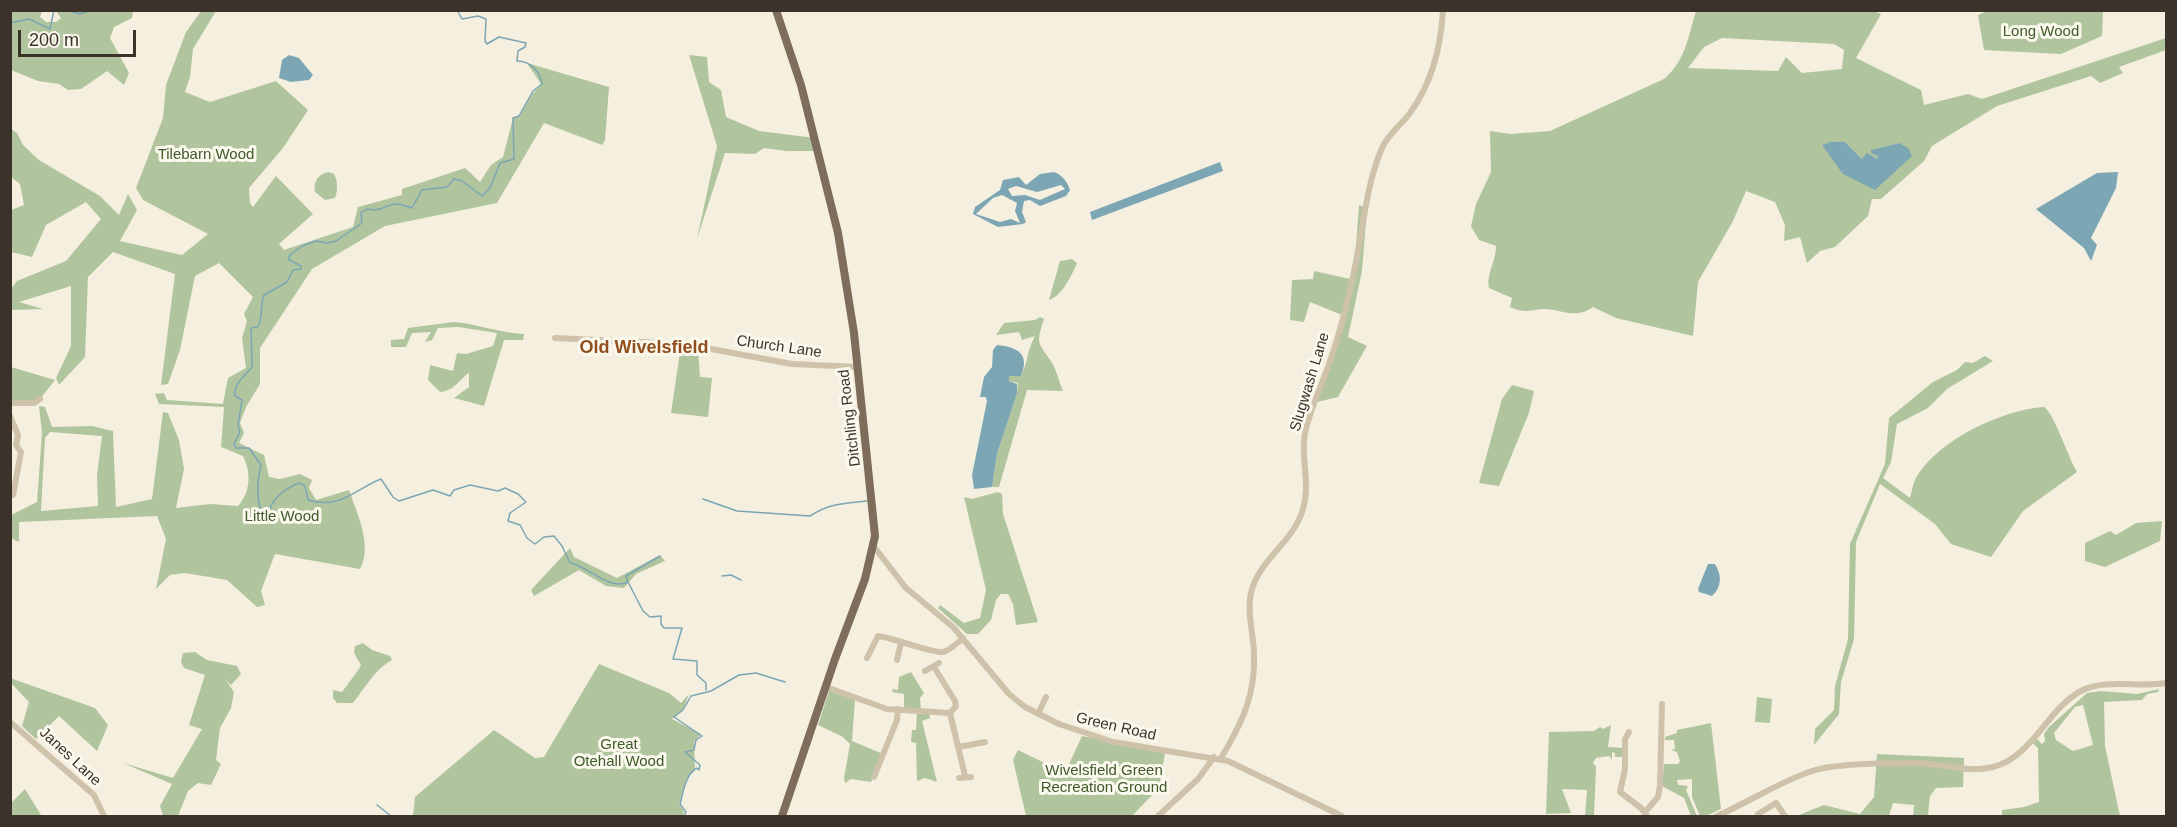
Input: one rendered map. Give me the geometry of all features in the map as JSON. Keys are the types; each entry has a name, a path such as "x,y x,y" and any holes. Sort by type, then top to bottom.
{"main road":[{"name":"Ditchling Road","path":"776,10 801,84 833,213 854,333 871,475 874,548 782,816"}],"street":[{"name":"Slugwash Lane","path":"1158,816 1218,758 1241,725 1249,700 1254,655 1251,591 1268,561 1298,524 1308,484 1303,450 1305,435 1347,303 1360,247 1364,215 1382,146 1417,104 1426,85 1441,45 1443,10"},
{"name":"Church Lane","path":"555,339 684,344 792,364 858,367"},
{"path":"10,403 34,403 40,399"},
{"path":"10,416 18,435 16,445 21,452 16,489 13,495 10,494"},
{"name":"Green Road","path":"874,548 906,588 939,614 963,638 1009,694 1038,714 1083,734 1113,742 1218,758 1242,766 1342,816"},
{"path":"867,658 878,636 901,643 919,645 936,653 950,649 963,638"},
{"path":"897,660 901,643"},
{"path":"925,671 936,665 955,701 956,706 950,714"},
{"path":"1718,816 1809,772 1822,769 1914,763 1976,769 1993,767 2020,752 2066,703 2083,690 2102,685 2146,687 2166,683"},
{"path":"826,687 887,709 950,714"},
{"path":"1038,714 1046,697"},
{"path":"1625,734 1625,766 1620,785 1620,798 1646,814 1658,797 1660,786 1662,704"},
{"path":"877,774 897,720 898,709"},
{"path":"950,714 965,777"},
{"name":"Janes Lane","path":"10,722 94,795 104,816"},
{"path":"959,747 985,742"},
{"path":"1625,766 1633,769"},
{"path":"1752,800 1759,815 1776,803 1785,816"}],"green space":[{"path":"202,10 216,11 193,49 190,77 185,92 210,102 276,81 308,110 283,148 249,188 250,203 253,207 276,176 313,214 279,244 284,250 353,227 358,207 402,195 402,189 465,168 480,182 491,165 503,157 513,118 519,116 541,84 527,63 609,87 605,140 602,145 544,123 497,203 385,226 312,269 260,348 260,384 246,407 240,423 244,433 239,443 264,455 269,477 280,479 300,474 312,480 309,488 316,500 349,490 362,530 364,560 360,569 275,554 261,591 265,605 257,607 227,580 185,573 170,575 156,589 166,539 157,516 19,522 19,542 11,538 11,515 37,502 42,433 39,406 45,407 52,427 92,426 113,431 116,507 152,499 163,412 168,413 179,440 184,469 176,508 210,504 238,506 245,495 248,475 243,456 221,447 224,407 159,404 155,394 164,393 167,400 223,404 228,378 246,368 242,338 247,321 244,314 253,297 219,263 195,276 180,350 168,384 161,385 175,274 113,252 88,277 85,357 59,385 56,378 71,346 71,286 19,302 43,309 11,310 11,289 17,281 66,261 101,219 86,202 46,225 32,257 11,252 11,210 24,205 20,184 11,177 11,129 17,133 23,145 39,160 100,196 119,215 128,194 137,210 120,241 182,255 208,234 143,200 136,188 163,118 166,85 186,32","holes":["50,432 102,436 97,475 98,506 41,511 45,438"]},
{"path":"1872,10 1881,14 1856,58 1921,90 1924,105 1968,94 1982,99 2166,38 2166,50 2119,67 2123,73 2100,83 2091,76 1997,106 1932,146 1924,161 1881,199 1872,199 1868,216 1835,247 1820,251 1807,263 1800,237 1784,241 1785,225 1775,202 1746,191 1733,221 1698,282 1693,336 1616,318 1593,307 1580,313 1568,313 1550,309 1523,311 1510,307 1512,298 1489,288 1488,283 1496,246 1479,240 1471,226 1476,204 1491,172 1490,131 1510,134 1550,131 1664,79 1682,56 1696,11","holes":["1722,38 1834,44 1844,50 1842,69 1802,73 1786,57 1778,71 1688,68 1704,47","1845,142 1862,159 1877,159 1878,156 1872,150 1899,143 1874,190"]},
{"name":"Long Wood","path":"1990,10 2103,11 2102,36 2061,54 1984,50 1978,15"},
{"path":"10,11 42,11 40,17 46,22 56,22 61,18 56,11 133,11 132,18 114,27 110,38 129,73 124,85 107,71 81,89 68,90 59,84 38,81 11,70"},
{"path":"689,55 707,57 709,82 721,90 726,117 759,131 815,138 818,151 764,148 755,154 725,153 697,239 717,146"},
{"path":"328,172 334,174 337,189 335,198 325,200 315,192 315,185 321,175"},
{"path":"1359,205 1367,208 1362,271 1348,337 1367,346 1338,397 1317,402 1342,315 1310,302 1304,322 1290,320 1292,280 1313,279 1314,271 1350,279 1356,246"},
{"path":"1072,259 1077,263 1069,279 1062,290 1049,300 1060,261"},
{"path":"1040,317 1044,319 1039,339 1041,347 1054,366 1063,391 1027,390 999,487 992,487 997,454 1017,393 1018,383 1009,381 1009,376 1021,376 1035,336 1022,340 1019,332 996,335 1004,323 1035,320"},
{"path":"454,322 524,334 523,340 504,340 484,406 454,398 469,387 469,373 453,387 440,392 428,380 430,365 453,371 457,353 466,354 493,346 497,333 458,327 438,328 432,340 425,342 431,332 412,333 406,347 391,347 391,340 404,339 408,328"},
{"path":"691,347 698,350 700,377 712,378 708,417 671,413 680,352 689,353"},
{"path":"1985,356 1993,361 1947,389 1928,408 1897,424 1891,462 1883,478 1910,498 1916,478 1927,463 1956,439 1991,420 2027,409 2044,407 2052,418 2077,472 2023,511 1991,557 1951,544 1935,524 1880,484 1856,542 1854,639 1841,682 1839,714 1814,745 1815,729 1834,710 1835,686 1848,639 1850,544 1885,464 1889,418 1933,382 1957,370 1965,362 1973,363"},
{"path":"11,367 55,380 40,399 11,406"},
{"path":"1512,385 1534,391 1529,413 1499,486 1479,483 1502,399"},
{"path":"998,492 1002,494 1003,514 1038,622 1016,625 1013,604 1008,594 1001,594 996,600 991,620 978,634 967,634 938,608 940,605 964,623 980,618 986,590 964,497 972,499"},
{"path":"2162,521 2160,541 2105,567 2085,561 2085,543 2110,531 2116,535 2136,523"},
{"path":"570,548 574,557 617,578 660,555 665,561 636,574 624,588 606,586 579,570 534,596 531,590"},
{"path":"363,643 372,650 390,656 392,660 375,674 353,703 337,703 333,698 333,690 342,692 359,669 361,665 354,653 355,646"},
{"path":"195,652 207,660 237,666 241,674 231,685 225,679 234,692 231,708 220,728 216,760 221,764 211,785 198,783 188,791 178,816 163,816 160,806 172,784 123,763 173,778 202,729 189,725 205,675 184,668 181,662 183,653"},
{"name":"Great Otehall Wood","path":"599,664 669,693 681,703 689,694 683,710 672,719 701,734 694,742 695,770 687,778 679,804 684,812 683,816 413,816 415,797 494,730 535,758 544,757"},
{"path":"911,672 924,693 920,698 921,710 929,711 930,718 922,721 937,782 925,778 917,781 916,743 911,742 912,730 916,730 917,711 904,709 904,694 892,692 893,689 898,690 899,677"},
{"path":"10,678 95,708 108,725 97,751 59,716 36,739 22,726 29,702 11,683"},
{"path":"830,688 855,698 852,741 883,754 871,782 851,779 845,783 850,744 843,737 818,725"},
{"path":"2159,689 2158,692 2147,694 2142,700 2104,702 2105,746 2120,816 2002,816 2002,810 2039,802 2038,748 2033,743 2037,739 2042,744 2045,741 2044,734 2049,727 2087,693 2100,691 2137,694","holes":["2083,705 2093,745 2073,751 2056,740 2054,733 2075,707"]},
{"path":"1757,697 1772,699 1770,723 1755,722"},
{"path":"1711,723 1721,809 1706,816 1700,816 1692,797 1692,779 1677,780 1678,785 1688,786 1686,790 1697,816 1691,816 1684,798 1662,786 1664,764 1678,764 1680,761 1677,752 1671,750 1675,749 1674,740 1665,740 1665,737 1677,733 1677,730"},
{"path":"1611,725 1608,747 1623,748 1623,757 1615,757 1615,753 1612,752 1612,760 1609,756 1596,758 1593,763 1596,767 1594,816 1585,816 1587,790 1562,789 1571,813 1546,814 1549,732 1594,731"},
{"name":"Wivelsfield Green Recreation Ground","path":"1082,736 1165,753 1159,788 1132,816 1026,816 1013,760 1018,750 1065,773"},
{"path":"1877,754 1964,758 1963,787 1936,788 1930,796 1928,814 1930,816 1913,816 1914,805 1893,803 1889,816 1796,816 1824,805 1860,814 1874,797"},
{"path":"25,789 42,816 11,816 11,803"}],"water":[{"path":"289,55 299,58 313,75 309,80 291,82 279,78 282,60"},
{"path":"1830,142 1845,142 1862,159 1867,153 1877,159 1878,156 1871,153 1871,150 1899,143 1908,148 1912,156 1875,190 1843,174 1822,145"},
{"path":"1220,162 1223,171 1092,220 1090,212"},
{"path":"2118,172 2116,188 2091,238 2097,245 2091,261 2084,248 2036,209 2097,173"},
{"path":"1057,173 1064,179 1070,190 1066,196 1040,206 1030,200 1024,201 1022,212 1026,222 1023,224 998,227 973,214 975,207 1000,190 1003,180 1019,177 1026,185 1040,174","holes":["1061,185 1065,189 1040,200 1025,195 1012,196 1008,189 1016,186 1037,192","1002,195 1017,203 1015,211 1020,223 1011,219 1000,222 976,214 993,198"]},
{"path":"997,345 1016,350 1023,357 1024,362 1021,376 1009,376 1009,381 1017,384 1017,393 997,454 992,487 974,489 972,475 987,401 986,397 980,397 984,377 992,367 993,350"},
{"path":"1708,564 1715,564 1720,577 1718,589 1712,596 1699,592 1698,589"}],"waterway":[{"path":"10,23 29,19 50,29 54,10"},
{"path":"67,10 79,14 92,10"},
{"path":"457,10 462,19 478,16 486,19 485,41 487,44 499,37 526,43 525,47 518,51 517,61 530,65 541,79 542,84 533,91 519,116 513,118 514,159 500,163 490,188 482,196 462,181 454,179 447,187 422,190 412,208 397,204 367,209 361,213 362,223 336,241 327,243 316,241 302,246 289,256 289,260 301,266 301,269 293,270 287,282 264,295 260,323 258,327 251,328 252,367 238,384 235,392 235,396 242,400 238,425 240,432 234,444 236,448 249,448 261,465 258,495 262,514 267,516 278,496 299,483 305,486 308,500 319,502 347,497 381,479 393,497 399,501 433,490 450,496 454,490 470,485 498,491 505,488 518,494 526,502 510,513 508,521 520,525 527,538 535,544 544,537 554,536 570,563 606,581 621,584 628,582 643,611 650,617 661,616 661,624 664,628 682,628 673,659 697,661 697,675 706,683 706,690"},
{"path":"703,499 737,511 810,516 830,506 867,501"},
{"path":"628,582 626,576 660,556"},
{"path":"722,576 731,575 741,580"},
{"path":"684,816 686,812 680,804 684,789 690,774 697,768 699,770 700,765 685,752 694,750 696,740 702,736 674,717 683,710 691,696 711,691 739,675 756,673 785,682"},
{"path":"377,805 391,816"}],"district":[{"name":"Old Wivelsfield","path":"644,348"}],"park label":[{"name":"Tilebarn Wood","path":"206,155"},
{"name":"Little Wood","path":"282,517"}]}
